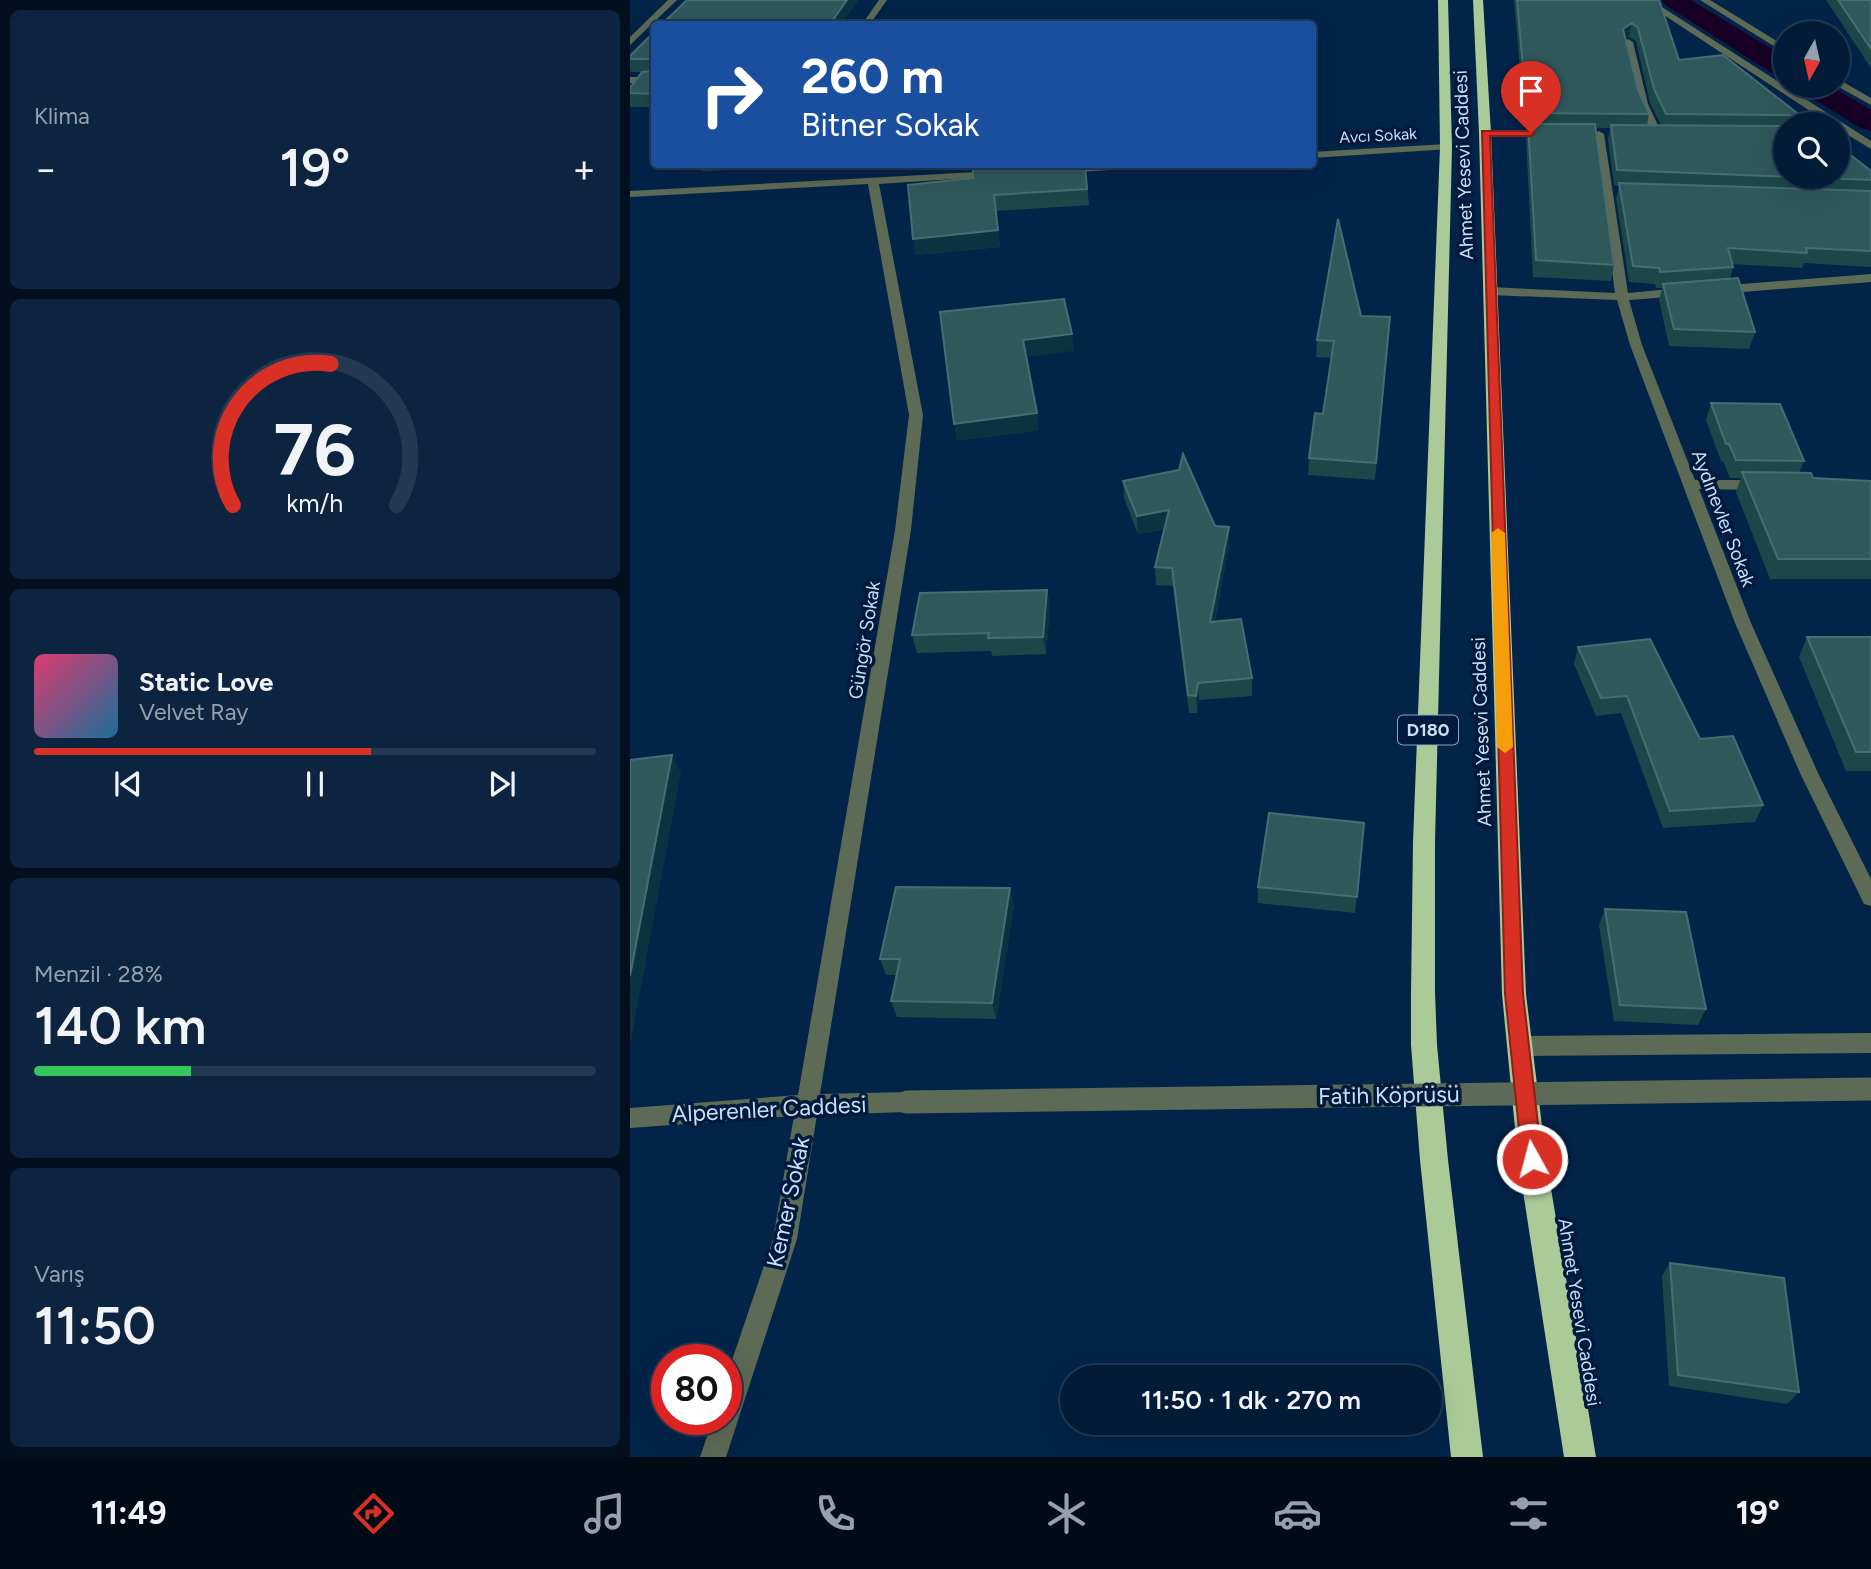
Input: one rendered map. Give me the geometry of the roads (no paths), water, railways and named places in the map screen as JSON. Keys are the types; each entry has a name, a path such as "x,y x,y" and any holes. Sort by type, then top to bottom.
{"highway":[{"name":"Ahmet Yesevi Caddesi","path":"1443,0 1446,147 1424,842 1423,1006 1434,1160 1467,1457"},
{"name":"Ahmet Yesevi Caddesi","path":"1478,0 1485,133 1507,835 1518,1046 1532,1159 1580,1457"}],"street":[{"path":"652,21 673,0"},
{"path":"868,21 883,0"},
{"path":"1644,0 1818,112"},
{"path":"1704,0 1773,43"},
{"path":"630,42 651,21"},
{"path":"1628,42 1651,134 1670,134"},
{"path":"630,80 651,80"},
{"path":"1850,89 1871,102"},
{"path":"1850,132 1871,146"},
{"path":"1485,133 1561,134"},
{"name":"Aydınevler Sokak","path":"1599,134 1614,191 1622,297 1636,345 1743,623 1808,773 1871,898"},
{"name":"Avcı Sokak","path":"1316,155 1446,147"},
{"path":"1048,171 1094,168"},
{"path":"630,194 843,178 873,181 1008,173"},
{"name":"Güngör Sokak","path":"808,1105 901,543 916,415 873,181"},
{"path":"1706,291 1865,279 1871,296"},
{"path":"1490,291 1622,297 1692,292"},
{"path":"1690,484 1773,485"},
{"path":"1518,1046 1871,1043"},
{"name":"Fatih Köprüsü","path":"907,1102 1871,1089"},
{"name":"Alperenler Caddesi","path":"630,1118 808,1105 907,1102"},
{"name":"Kemer Sokak","path":"742,1369 785,1239 808,1105"},
{"name":"Kemer Sokak","path":"713,1457 720,1435"}],"waterway":[{"path":"1674,0 1773,62"},
{"path":"1832,98 1871,122"}]}
